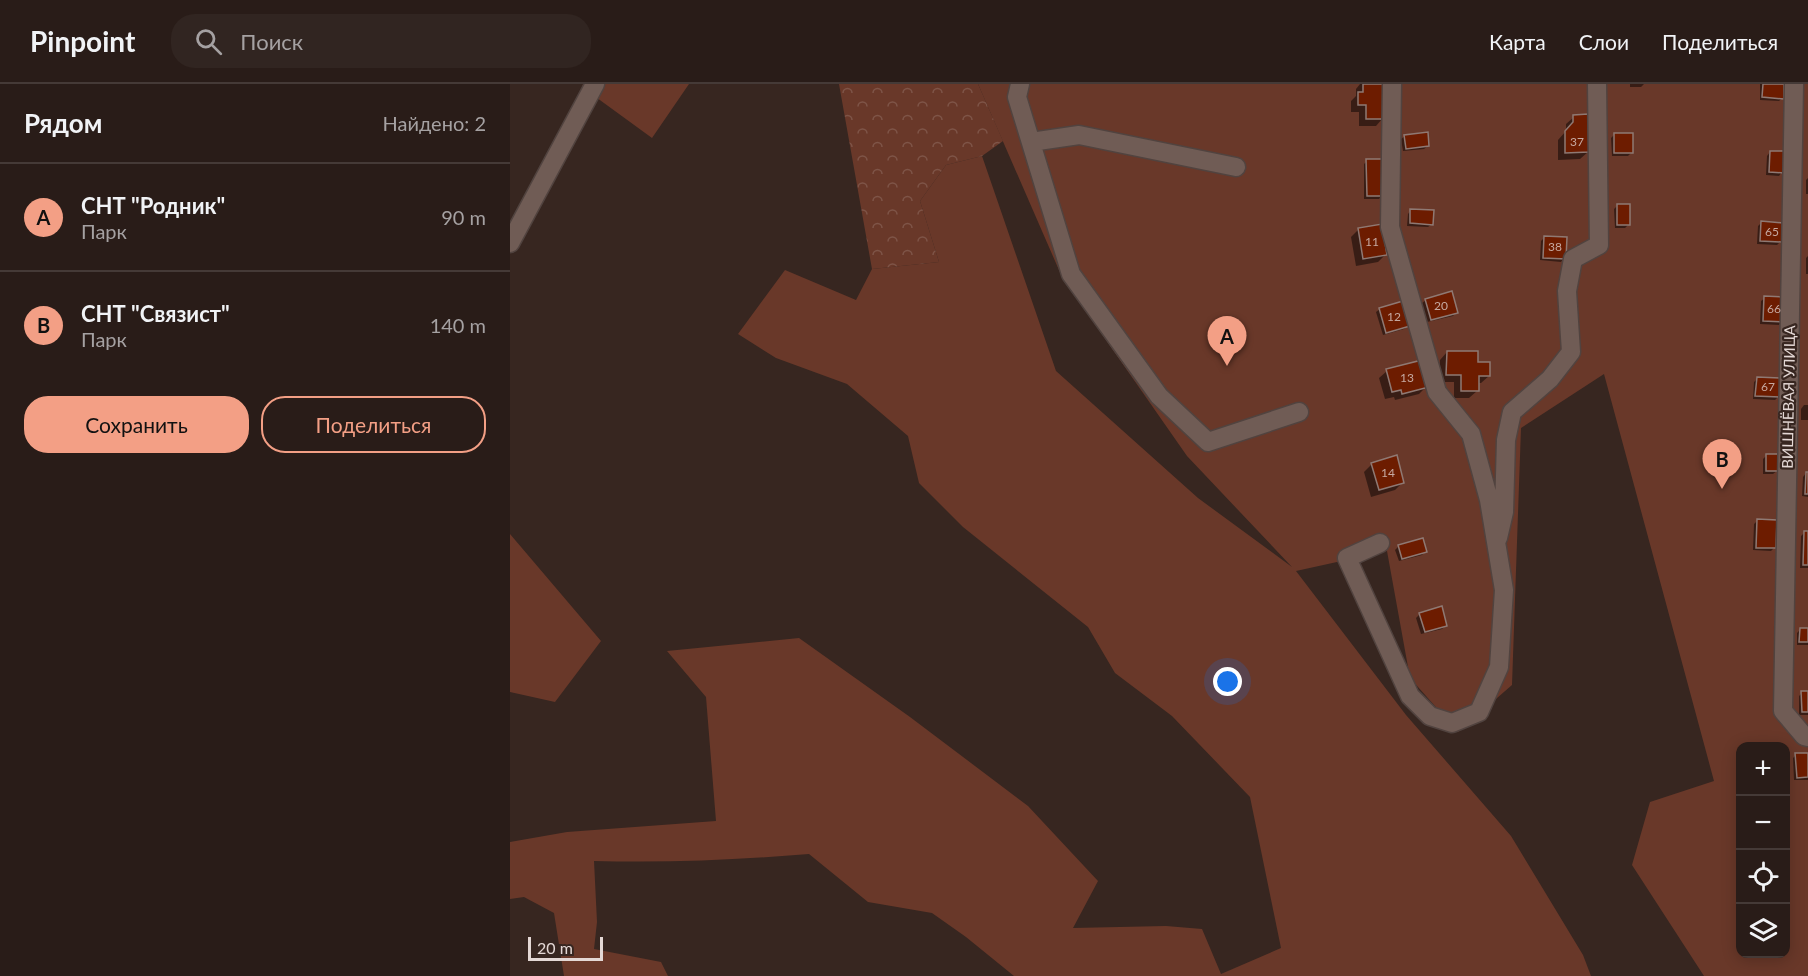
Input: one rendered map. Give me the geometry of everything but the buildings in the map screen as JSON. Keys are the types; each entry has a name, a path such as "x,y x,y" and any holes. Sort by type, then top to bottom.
{"street":[{"path":"510,243 595,84"},
{"path":"1020,84 1017,97 1071,274 1159,396 1208,442 1299,412"},
{"path":"1380,543 1347,558 1410,696 1430,716 1452,723 1479,712 1499,667 1504,590 1489,500 1471,434 1437,392 1390,227 1392,84"},
{"path":"1496,545 1504,512 1506,440 1512,412 1550,379 1570,352 1568,291 1573,259 1599,245 1597,84"},
{"name":"ВИШНЁВАЯ УЛИЦА","path":"1794,84 1783,711 1804,736 1808,737"},
{"path":"1031,142 1079,135 1236,167"}],"green space":[{"path":"583,84 689,84 652,138 582,87"},
{"path":"839,84 978,84 1003,141 982,156 946,165 920,201 939,262 872,269"},
{"path":"978,84 1808,84 1808,976 1704,976 1632,865 1650,802 1714,781 1604,374 1521,428 1512,685 1458,732 1410,678 1387,551 1296,571 1406,715 1511,836 1583,955 1591,976 1014,976 932,913 868,902 809,854 702,861 594,861 597,922 594,949 661,962 668,976 564,976 554,913 524,897 510,899 510,842 567,832 716,821 706,697 667,651 799,638 910,717 1028,806 1098,881 1073,928 1166,926 1202,929 1221,974 1281,948 1250,797 1172,716 1115,673 1088,627 963,527 919,483 908,436 847,384 776,358 738,334 785,270 856,300 872,269 939,262 920,201 946,165 982,156 1056,371 1198,498 1292,567 1187,456 1062,277"},
{"path":"510,534 601,641 555,702 510,692"}],"place":[{"name":"СНТ \"Родник\"","path":"1227,366"},
{"name":"СНТ \"Связист\"","path":"1722,489"}]}
